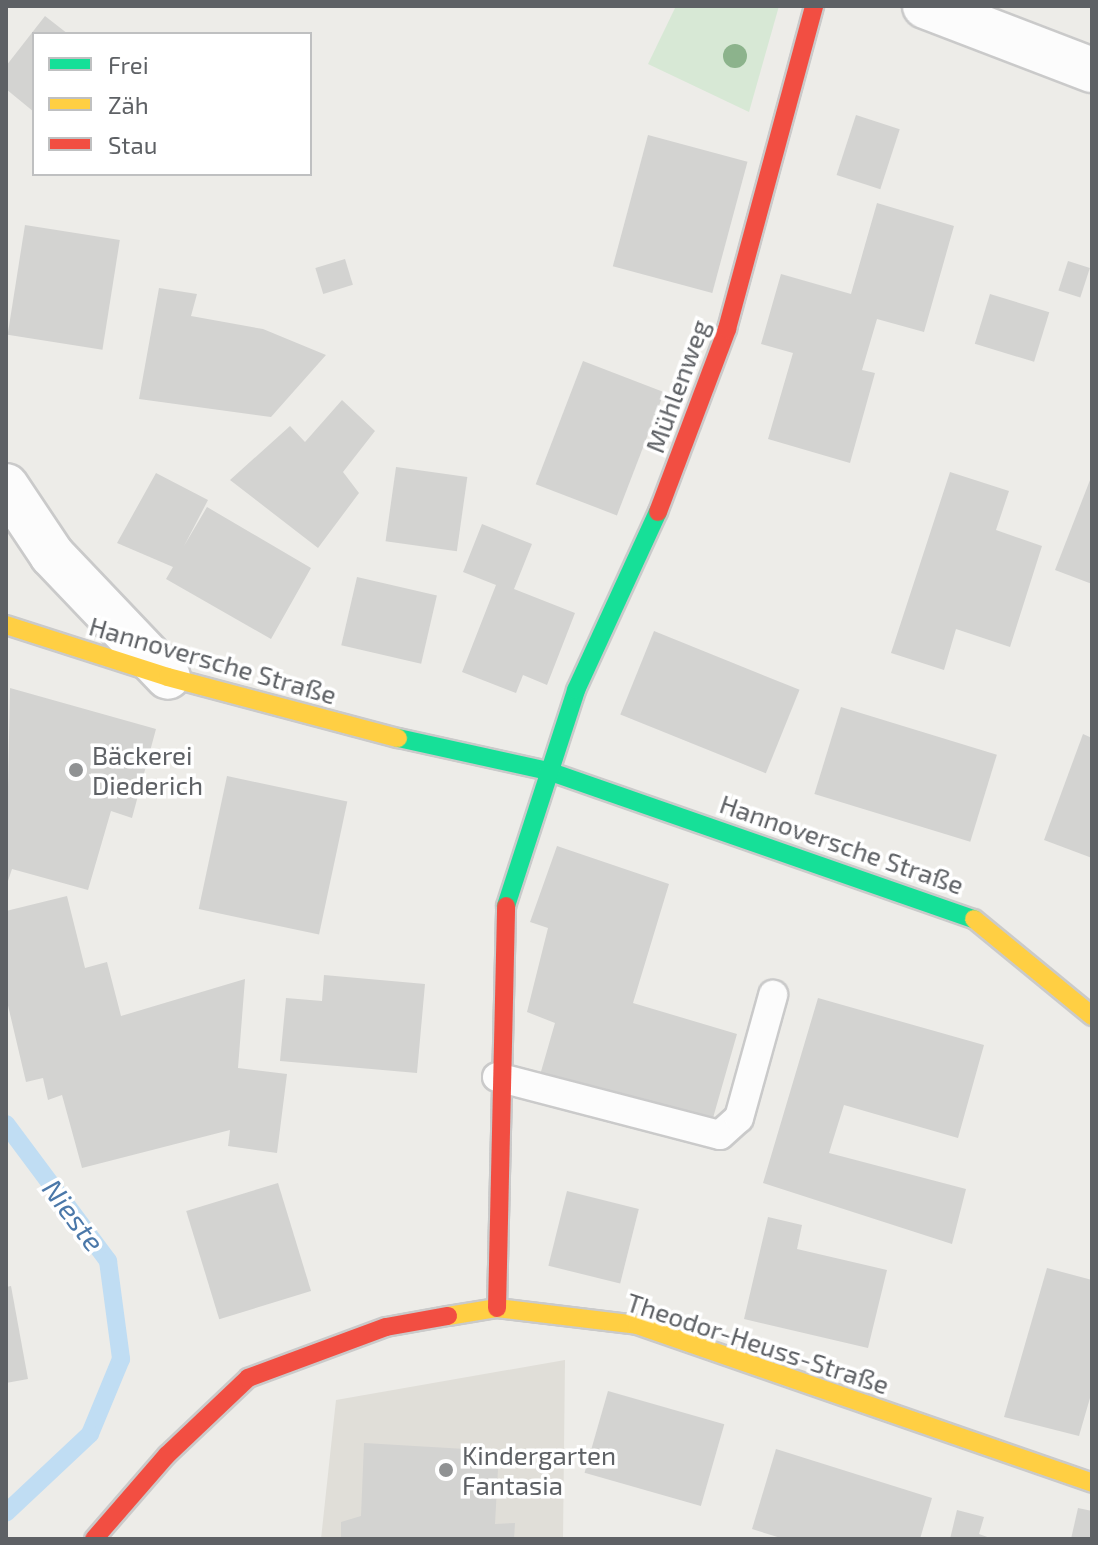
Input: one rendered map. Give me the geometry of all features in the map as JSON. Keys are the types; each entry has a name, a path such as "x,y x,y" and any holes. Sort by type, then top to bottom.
{"street":[{"name":"Mühlenweg","path":"548,771 727,329 814,6"},
{"path":"925,6 1092,70"},
{"path":"6,486 52,555 168,677"},
{"name":"Hannoversche Straße","path":"6,625 168,677 447,751 548,771 968,914 1092,1016"},
{"path":"497,1308 497,1077 504,911 548,771"},
{"name":"Theodor-Heuss-Straße","path":"94,1539 167,1455 248,1378 386,1327 497,1308 637,1325 1092,1483"}],"lane":[{"path":"497,1077 720,1135 739,1118 773,995"}],"shaded area":[{"name":"Kindergarten Fantasia","path":"565,1360 563,1539 321,1539 336,1400"}],"green space":[{"path":"676,6 779,6 749,112 648,64"}],"building":[{"path":"45,16 65,32 33,32"},
{"path":"32,33 32,110 6,89 6,66"},
{"path":"856,115 900,129 880,189 837,175"},
{"path":"648,135 747,162 712,293 613,266"},
{"path":"877,203 954,226 924,332 877,319 862,370 875,373 850,463 768,439 793,353 761,344 781,274 851,294"},
{"path":"25,225 120,240 102,350 8,335"},
{"path":"345,259 353,285 323,294 315,268"},
{"path":"1068,261 1090,268 1080,298 1058,290"},
{"path":"159,288 197,294 191,316 263,329 326,355 271,417 139,399"},
{"path":"990,294 1049,312 1034,362 975,344"},
{"path":"583,361 664,392 617,515 536,484"},
{"path":"342,400 375,431 343,472 359,493 318,548 230,480 290,426 305,442"},
{"path":"396,467 467,477 457,551 386,541"},
{"path":"950,472 1009,491 996,530 1042,546 1010,647 956,629 944,670 891,653"},
{"path":"156,473 208,500 184,546 207,507 311,568 271,639 166,579 173,567 117,543"},
{"path":"1092,475 1092,584 1055,570"},
{"path":"482,524 532,544 514,589 575,613 547,685 523,675 516,693 462,672 496,585 463,572"},
{"path":"357,577 437,595 421,664 341,645"},
{"path":"654,631 800,690 766,773 620,714"},
{"name":"Bäckerei Diederich","path":"10,688 156,729 132,818 111,811 88,890 12,869 6,887"},
{"path":"841,707 997,755 970,842 814,794"},
{"path":"1083,734 1092,738 1092,858 1044,840"},
{"path":"227,776 347,802 319,935 199,909"},
{"path":"557,846 669,884 633,1003 737,1034 711,1125 540,1075 555,1023 527,1012 548,928 530,922"},
{"path":"67,896 85,968 107,962 121,1016 245,979 238,1068 287,1074 277,1153 228,1146 230,1130 82,1168 62,1095 48,1100 43,1078 26,1082 6,997 6,911"},
{"path":"324,975 425,984 417,1073 280,1061 286,998 322,1001"},
{"path":"818,998 984,1045 958,1138 844,1105 829,1153 966,1189 952,1244 763,1183"},
{"path":"278,1183 311,1291 219,1319 186,1211"},
{"path":"567,1191 639,1209 620,1284 548,1266"},
{"path":"768,1217 802,1225 797,1249 887,1270 868,1348 744,1319"},
{"path":"1047,1268 1092,1280 1092,1391 1079,1436 1004,1417"},
{"path":"11,1286 28,1379 6,1383 6,1287"},
{"path":"608,1391 724,1424 701,1506 585,1473"},
{"path":"364,1443 499,1451 495,1524 515,1523 514,1539 341,1539 341,1522 361,1516"},
{"path":"776,1449 932,1498 920,1539 784,1539 752,1529"},
{"path":"1078,1508 1092,1511 1092,1539 1071,1539"},
{"path":"957,1510 984,1517 979,1534 993,1539 950,1539"}],"waterway":[{"name":"Nieste","path":"6,1124 108,1261 121,1359 90,1434 6,1513"}],"traffic: fast":[{"path":"506,906 576,690 658,512"},
{"path":"398,738 548,771 974,919"}],"traffic: slow":[{"path":"6,625 168,677 398,738"},
{"path":"974,919 1092,1016"},
{"path":"448,1316 497,1308 637,1325 1092,1483"}],"traffic: jam":[{"path":"658,512 727,329 814,6"},
{"path":"497,1308 506,906"},
{"path":"94,1539 167,1455 248,1378 386,1327 448,1316"}],"place":[{"name":"Bäckerei Diederich","path":"76,770"},
{"name":"Kindergarten Fantasia","path":"446,1470"}]}
